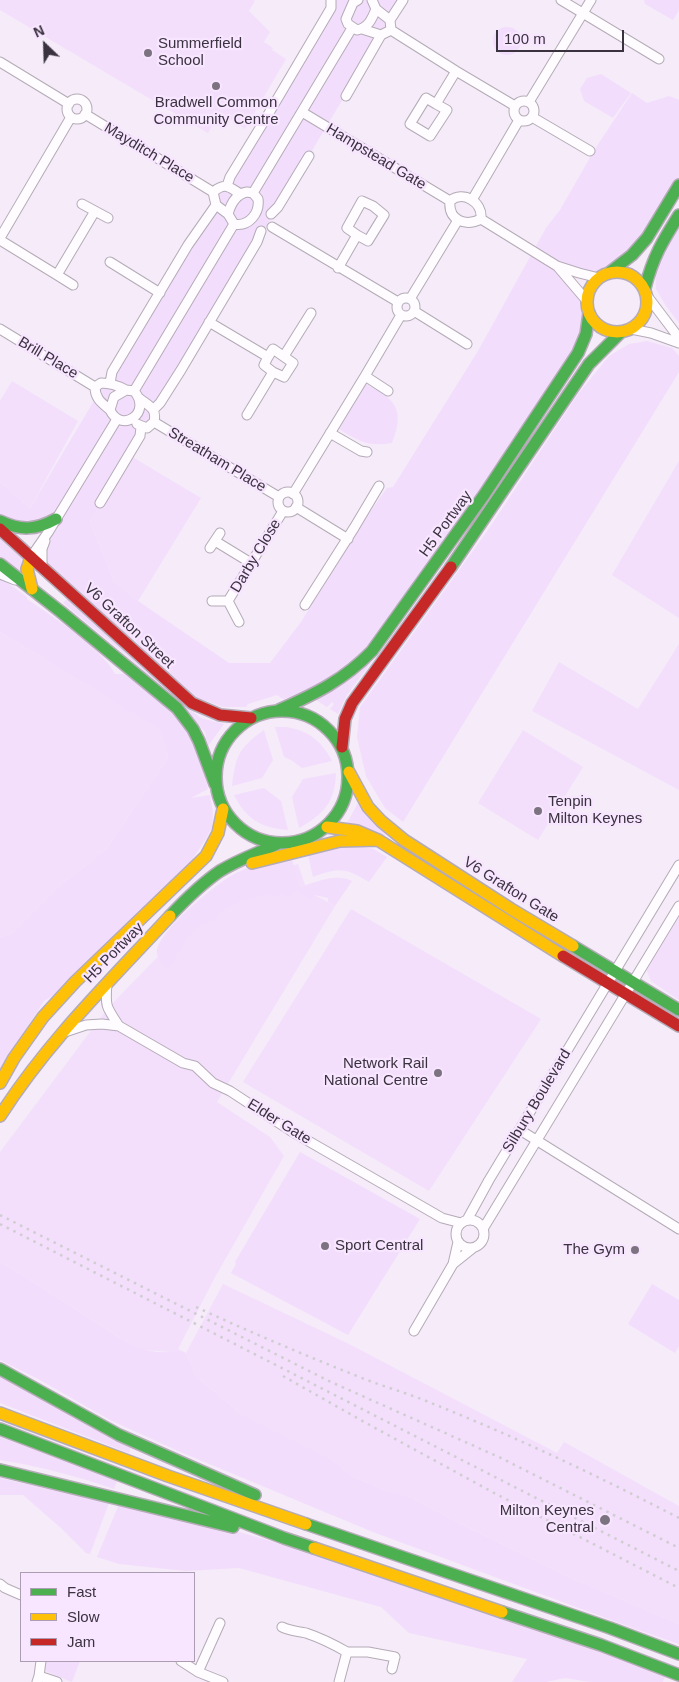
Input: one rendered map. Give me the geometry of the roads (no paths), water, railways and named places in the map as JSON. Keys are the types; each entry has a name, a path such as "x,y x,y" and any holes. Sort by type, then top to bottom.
{"main road":[{"path":"679,184 647,238 632,254 592,284 588,292 588,307 594,321 601,328 611,332 626,330 639,323 645,316 648,307 646,293 651,266 656,253 679,215"},
{"path":"610,272 621,271 631,274 639,280 646,293"},
{"name":"H5 Portway","path":"279,710 308,698 346,677 372,652 484,495 578,353 586,334 588,307"},
{"name":"H5 Portway","path":"342,747 345,719 352,703 433,594 492,510 589,364 626,330"},
{"path":"0,521 20,529 30,529 42,527 56,519"},
{"name":"V6 Grafton Street","path":"0,529 192,703 206,711 227,718 251,718"},
{"path":"30,587 26,567 31,557"},
{"name":"V6 Grafton Street","path":"0,564 176,708 200,741 217,790"},
{"path":"289,848 251,836 230,819 223,809 217,790 216,767 222,749 232,733 251,718 279,710 306,715 325,726 342,747 348,767 348,786 344,803 337,815 312,842"},
{"name":"V6 Grafton Gate","path":"348,767 368,807 396,834 511,909 674,1007"},
{"name":"H5 Portway","path":"0,1083 14,1058 43,1016 75,982 206,856 215,842 219,831 223,809"},
{"name":"V6 Grafton Gate","path":"326,827 357,831 378,840 505,921 679,1026"},
{"path":"231,866 251,864 289,848 312,842 378,840"},
{"name":"H5 Portway","path":"0,1116 56,1037 182,904 213,876 277,844"},
{"path":"0,1368 119,1435 223,1482 391,1552"},
{"path":"0,1413 168,1476 610,1628 679,1654"},
{"path":"0,1429 284,1538 601,1645 679,1675"},
{"path":"0,1470 206,1521 284,1538"}],"street":[{"path":"346,19 353,3 358,0"},
{"path":"391,30 390,20 403,0"},
{"path":"561,0 658,59"},
{"path":"529,102 591,0"},
{"path":"227,186 230,177 331,4 352,28 381,35"},
{"path":"374,4 390,20"},
{"path":"362,29 372,21 374,4"},
{"path":"253,194 352,28"},
{"path":"346,96 381,35 391,30"},
{"path":"391,30 515,106"},
{"name":"Mayditch Place","path":"0,62 69,104 74,100 81,100 86,106 86,114 213,192"},
{"path":"436,104 456,71"},
{"path":"426,98 436,104 447,110 430,136 410,124 426,98"},
{"path":"522,101 529,102 534,109 532,117 526,121 519,120 515,114 515,106 522,101"},
{"path":"69,104 68,111 71,117 79,119 86,114"},
{"name":"Hampstead Gate","path":"302,112 450,201"},
{"path":"71,117 0,239 73,285"},
{"path":"532,117 590,151"},
{"path":"472,200 519,120"},
{"path":"271,214 278,207 309,156"},
{"path":"241,194 227,186 221,186 213,192 216,205 228,214 234,224 246,224 261,231 270,230 274,221 271,214 258,203"},
{"path":"228,214 234,199 248,192 253,194 258,199 258,203 254,215 246,224"},
{"path":"464,196 472,200 478,205 482,213 480,219 473,223 458,220 449,208 450,201 455,197 464,196"},
{"path":"362,201 373,206 384,215 368,241 357,235 347,228 362,201"},
{"path":"82,204 108,218"},
{"path":"110,383 112,372 193,238 216,205"},
{"path":"57,275 95,211"},
{"path":"480,219 557,266 599,278"},
{"path":"410,299 458,220"},
{"path":"110,410 114,397 133,393 234,224"},
{"path":"272,227 398,302"},
{"path":"154,409 160,403 181,370 257,242 261,231"},
{"path":"338,268 357,235"},
{"path":"110,262 160,293"},
{"path":"557,266 588,307"},
{"path":"646,293 668,326 679,338"},
{"path":"405,298 410,299 415,306 414,312 410,316 401,315 396,308 398,302 405,298"},
{"path":"414,312 467,344"},
{"path":"284,356 310,313"},
{"path":"293,494 401,315"},
{"path":"209,322 268,357"},
{"name":"Brill Place","path":"0,329 96,387"},
{"path":"626,330 651,333 679,343"},
{"path":"273,349 293,363 284,378 264,365 268,357 273,349"},
{"path":"247,415 273,372"},
{"path":"365,376 388,391"},
{"path":"101,383 110,383 133,393 154,409 156,416 154,422 147,428 130,420 117,419 95,394 96,387 101,383"},
{"path":"130,420 138,413 140,408 133,393"},
{"path":"31,557 49,531 117,419"},
{"name":"Streatham Place","path":"154,422 279,498"},
{"path":"100,503 140,436 142,427"},
{"path":"330,433 366,452"},
{"path":"305,605 348,539 379,486"},
{"path":"284,493 293,494 297,498 296,507 289,512 283,511 279,506 279,498 284,493"},
{"path":"296,507 348,539"},
{"name":"Darby Close","path":"228,601 283,511"},
{"path":"44,569 42,549 49,531"},
{"path":"215,541 251,563"},
{"path":"0,574 30,587"},
{"name":"Darby Close","path":"212,601 228,601"},
{"name":"Darby Close","path":"228,601 239,622"},
{"path":"615,971 679,865"},
{"path":"634,982 679,906"},
{"name":"Silbury Boulevard","path":"464,1222 615,971"},
{"name":"Elder Gate","path":"108,981 105,1003 119,1026"},
{"name":"Silbury Boulevard","path":"483,1230 634,982"},
{"name":"Elder Gate","path":"56,1037 86,1025 119,1026 183,1063 195,1066 213,1083 291,1131 442,1218 464,1222"},
{"path":"520,1130 676,1227"},
{"name":"Elder Gate","path":"442,1218 457,1239"},
{"path":"414,1331 454,1264 482,1240 483,1230 474,1221 464,1222 458,1227 454,1264"},
{"path":"457,1239 462,1246 473,1248"},
{"path":"0,1584 20,1595"},
{"path":"198,1672 220,1623"},
{"path":"282,1627 290,1631 326,1640 346,1652 368,1652 395,1657 392,1669"},
{"path":"339,1682 346,1652"},
{"path":"41,1662 38,1679 57,1682"},
{"path":"183,1662 198,1672 222,1682"}],"railway":[{"path":"0,1215 331,1382 501,1458 679,1548"},
{"path":"0,1224 679,1571"},
{"path":"196,1307 324,1363 494,1429 587,1472 679,1518"},
{"path":"283,1376 496,1494 679,1588"}],"place":[{"name":"Summerfield School","path":"148,53"},
{"name":"Bradwell Common Community Centre","path":"216,86"},
{"name":"Tenpin Milton Keynes","path":"538,811"},
{"name":"Network Rail National Centre","path":"438,1073"},
{"name":"Sport Central","path":"325,1246"},
{"name":"The Gym","path":"635,1250"},
{"name":"Milton Keynes Central","path":"605,1520"}]}
